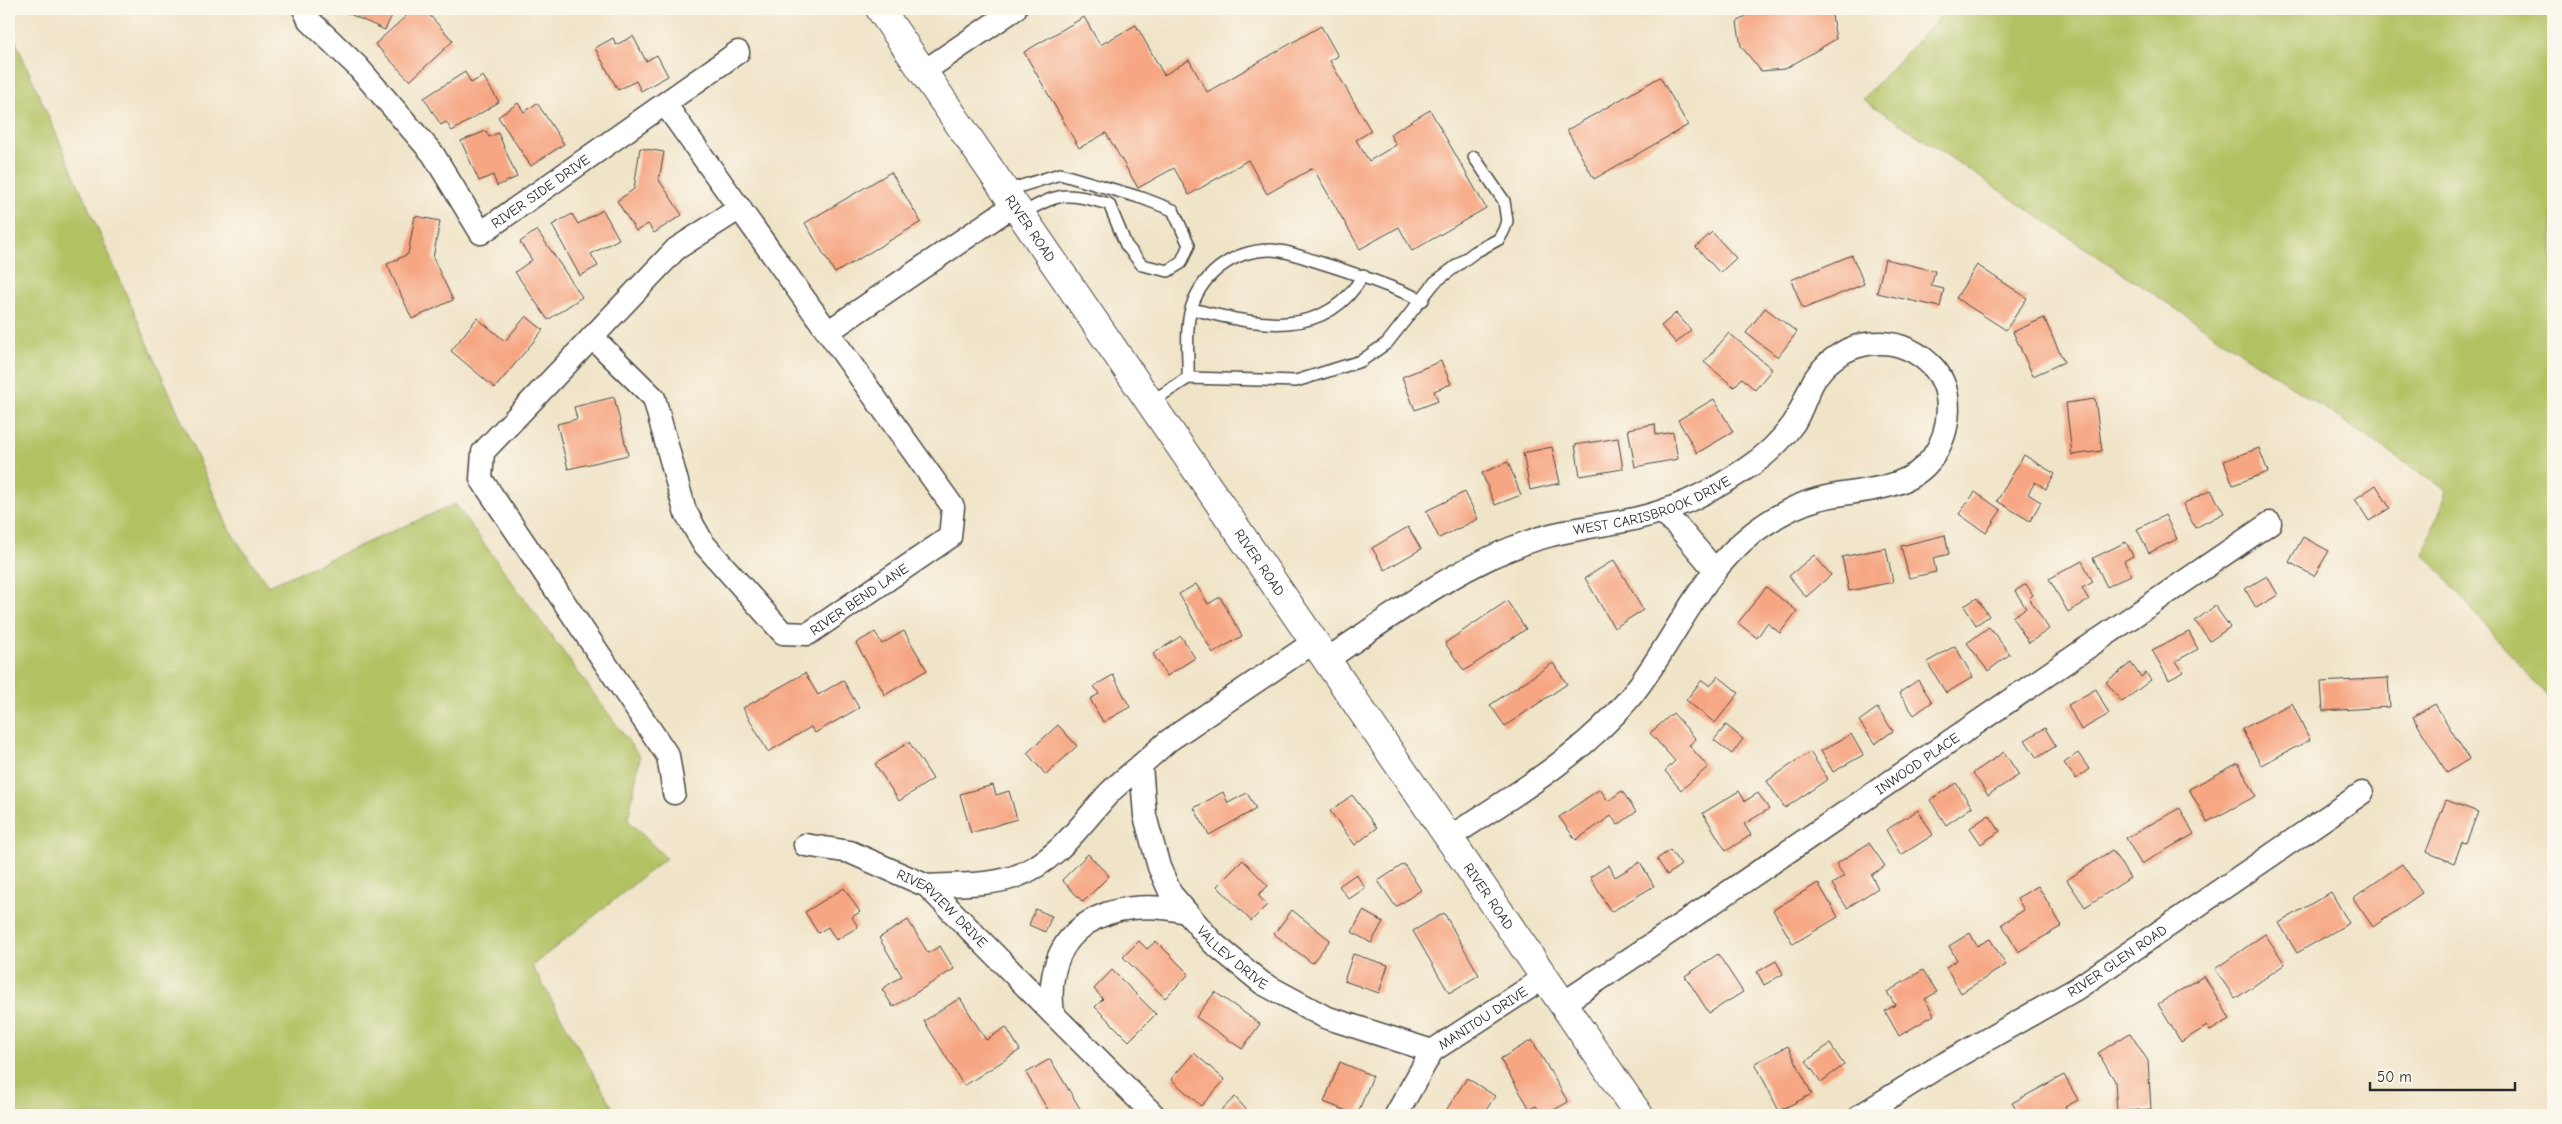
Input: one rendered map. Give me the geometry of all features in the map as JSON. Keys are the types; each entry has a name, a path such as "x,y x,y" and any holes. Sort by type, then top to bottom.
{"street":[{"name":"RIVER SIDE DRIVE","path":"304,9 308,20 358,66 433,154 481,233 738,52"},
{"name":"RIVER ROAD","path":"880,9 1639,1115"},
{"path":"923,72 1015,9"},
{"name":"RIVER BEND LANE","path":"592,337 654,398 685,511 702,543 783,633 808,634 950,537 953,507 665,104"},
{"path":"828,331 1013,204"},
{"path":"674,793 668,756 481,479 483,452 676,249 740,208"},
{"name":"WEST CARISBROOK DRIVE","path":"1320,651 1489,558 1535,540 1662,512 1700,495 1764,456 1782,439 1796,419 1814,379 1827,364 1842,352 1860,344 1878,342 1897,345 1914,352 1937,372 1943,384 1948,404 1947,424 1941,443 1931,460 1921,470 1904,481 1885,488 1848,491 1814,500 1789,510 1766,523 1738,544 1714,569"},
{"path":"1448,838 1514,796 1601,727 1631,696 1669,642 1714,569 1679,528 1662,512"},
{"name":"INWOOD PLACE","path":"1562,1004 1652,946 2270,523"},
{"path":"927,886 968,884 1012,878 1032,869 1052,856 1070,840 1111,791 1168,741 1320,651"},
{"name":"VALLEY DRIVE","path":"1141,765 1149,838 1171,894 1213,943 1241,967 1287,999 1344,1025 1432,1051"},
{"name":"RIVER GLEN ROAD","path":"1861,1115 1935,1069 2026,1020 2076,989 2362,793"},
{"name":"RIVERVIEW DRIVE","path":"805,845 850,852 927,886 1154,1115"},
{"path":"1053,1014 1051,980 1057,959 1065,944 1082,927 1093,919 1118,909 1143,906 1186,912"},
{"name":"MANITOU DRIVE","path":"1396,1115 1432,1051 1544,978"}],"lane":[{"path":"1149,403 1188,378 1296,381 1361,361 1387,343 1423,300 1435,282 1475,252 1499,239 1504,230 1506,221 1504,201 1474,157"},
{"path":"1060,174 1110,188 1173,210 1189,245 1181,263 1168,271 1142,265 1126,244 1109,204 1069,194 1013,204 1060,174"},
{"path":"1188,378 1188,334 1197,293 1208,276 1225,262 1247,254 1271,250 1296,255 1363,275 1423,300"},
{"path":"1192,309 1249,323 1294,323 1339,305 1355,289 1363,275"}],"green space":[{"path":"1947,9 2553,9 2553,703 2424,554 2446,490 1863,99"},
{"path":"9,26 229,529 268,586 455,504 640,757 628,820 666,858 532,966 617,1115 9,1115"}],"building":[{"path":"344,9 395,9 385,30 343,11"},
{"path":"414,9 424,9 453,41 410,81 375,44"},
{"path":"1756,9 1831,9 1836,39 1785,69 1761,71 1741,46 1737,22"},
{"path":"1084,17 1100,45 1136,25 1164,75 1189,60 1207,92 1321,26 1338,56 1330,61 1371,131 1356,140 1369,161 1396,145 1390,134 1430,110 1486,208 1412,251 1399,227 1360,249 1313,168 1267,194 1248,160 1189,195 1174,168 1138,188 1106,133 1079,148 1024,52"},
{"path":"633,36 646,61 657,55 668,76 641,91 636,81 618,90 595,48 613,38 616,45"},
{"path":"465,72 471,83 483,76 499,102 452,131 446,122 441,125 424,98"},
{"path":"1660,77 1688,125 1594,179 1567,130"},
{"path":"518,103 524,112 537,103 564,144 531,166 498,117"},
{"path":"486,131 489,137 498,133 517,177 497,186 493,175 479,181 461,141"},
{"path":"640,148 664,152 659,180 682,215 654,233 648,224 636,231 617,201 634,189"},
{"path":"891,172 921,222 835,273 805,223"},
{"path":"603,210 619,239 591,254 598,266 580,276 552,225 572,214 578,224"},
{"path":"415,216 440,221 433,258 453,300 412,319 387,264 408,254"},
{"path":"537,230 582,297 548,320 515,272 532,260 520,242"},
{"path":"1712,232 1736,258 1720,273 1696,247"},
{"path":"1852,255 1864,284 1803,309 1791,280"},
{"path":"1885,259 1935,271 1931,286 1944,289 1940,307 1877,293"},
{"path":"1977,265 2027,298 2006,330 1956,298"},
{"path":"1765,308 1797,332 1778,357 1746,333"},
{"path":"1676,313 1691,330 1676,343 1661,326"},
{"path":"526,316 543,330 495,388 451,351 477,318 505,341"},
{"path":"2044,318 2064,362 2033,376 2013,332"},
{"path":"1729,333 1772,369 1755,390 1742,378 1734,387 1704,362"},
{"path":"1441,361 1451,384 1434,391 1438,401 1415,410 1402,377"},
{"path":"614,397 628,455 568,469 557,424 577,419 574,407"},
{"path":"1714,399 1733,432 1697,453 1678,420"},
{"path":"2095,399 2102,451 2072,455 2066,403"},
{"path":"1655,424 1656,435 1673,432 1678,459 1635,467 1628,429"},
{"path":"1618,438 1623,469 1580,476 1575,445"},
{"path":"1552,447 1560,483 1530,490 1523,453"},
{"path":"2259,448 2268,472 2233,485 2224,461"},
{"path":"2024,455 2055,474 2046,489 2035,482 2028,494 2041,502 2030,521 1997,501"},
{"path":"1508,462 1521,495 1495,505 1482,473"},
{"path":"2376,485 2390,508 2369,521 2355,499"},
{"path":"2211,490 2224,513 2195,528 2183,504"},
{"path":"1465,492 1478,519 1439,538 1426,511"},
{"path":"1975,492 2001,510 1986,533 1959,514"},
{"path":"2165,515 2177,539 2149,553 2137,529"},
{"path":"1408,527 1421,549 1385,570 1372,548"},
{"path":"1945,535 1949,554 1933,558 1936,572 1909,578 1901,546"},
{"path":"2303,537 2329,551 2314,576 2289,562"},
{"path":"2126,542 2133,556 2124,561 2131,575 2107,587 2093,558"},
{"path":"1886,548 1893,582 1849,591 1842,557"},
{"path":"1814,555 1831,575 1806,597 1789,576"},
{"path":"1614,560 1643,610 1614,628 1585,578"},
{"path":"2082,561 2093,582 2082,588 2089,600 2068,612 2049,579"},
{"path":"2267,576 2278,595 2256,608 2245,589"},
{"path":"1196,584 1208,604 1220,597 1242,636 1213,653 1179,594"},
{"path":"2026,584 2033,595 2029,598 2049,629 2029,643 2012,617 2026,608 2015,591"},
{"path":"1766,587 1797,611 1780,633 1767,623 1757,638 1738,623"},
{"path":"1977,598 1989,616 1976,625 1964,606"},
{"path":"1507,601 1526,629 1464,671 1445,643"},
{"path":"2215,606 2230,627 2210,641 2195,621"},
{"path":"1989,627 2010,654 1988,671 1967,643"},
{"path":"904,631 927,670 885,695 856,643 875,632 882,644"},
{"path":"2189,632 2198,649 2176,661 2183,672 2169,680 2152,650"},
{"path":"1181,636 1195,658 1167,676 1153,654"},
{"path":"1955,646 1973,677 1946,693 1927,662"},
{"path":"1553,663 1567,684 1505,726 1490,705"},
{"path":"2131,663 2141,677 2146,673 2151,680 2122,702 2106,682"},
{"path":"805,673 818,695 843,680 859,708 815,733 811,727 768,752 743,708"},
{"path":"1113,675 1130,707 1103,722 1090,699 1099,694 1094,686"},
{"path":"1718,676 1739,693 1715,723 1686,700 1702,680 1710,686"},
{"path":"2388,678 2390,707 2323,711 2321,682"},
{"path":"1918,680 1932,702 1914,715 1899,693"},
{"path":"2096,689 2109,714 2081,730 2068,705"},
{"path":"2292,703 2310,740 2261,765 2242,729"},
{"path":"2435,704 2469,759 2447,773 2413,717"},
{"path":"1877,708 1893,731 1875,744 1859,721"},
{"path":"1673,713 1696,739 1689,745 1708,767 1681,790 1665,771 1675,761 1650,733"},
{"path":"1058,725 1077,746 1046,775 1027,753"},
{"path":"1726,725 1743,739 1732,754 1714,740"},
{"path":"2045,728 2056,746 2037,758 2025,740"},
{"path":"1851,734 1863,755 1833,772 1821,751"},
{"path":"909,742 933,779 899,801 875,764"},
{"path":"1810,752 1828,779 1785,808 1767,781"},
{"path":"2004,752 2019,775 1988,795 1973,773"},
{"path":"2078,753 2089,769 2076,779 2064,763"},
{"path":"2238,763 2256,796 2207,822 2189,789"},
{"path":"1956,783 1972,807 1946,825 1930,800"},
{"path":"993,785 996,795 1009,791 1017,819 971,833 960,794"},
{"path":"1600,789 1608,801 1622,791 1636,812 1618,825 1611,816 1576,840 1559,817"},
{"path":"1739,791 1745,801 1758,793 1769,809 1744,824 1751,835 1726,851 1703,813"},
{"path":"1223,792 1228,803 1247,793 1256,809 1209,835 1194,808"},
{"path":"1352,795 1377,828 1355,845 1330,811"},
{"path":"2446,800 2478,812 2466,843 2462,842 2454,863 2426,852"},
{"path":"2180,808 2194,834 2141,864 2126,838"},
{"path":"1918,810 1933,835 1901,855 1886,830"},
{"path":"1989,815 2000,831 1981,844 1970,828"},
{"path":"1869,843 1885,866 1871,875 1878,888 1847,908 1832,884 1844,876 1836,864"},
{"path":"1670,850 1681,865 1667,875 1657,859"},
{"path":"2112,850 2130,878 2085,907 2067,880"},
{"path":"1088,854 1109,876 1083,902 1062,880"},
{"path":"1243,860 1268,886 1258,895 1267,905 1251,921 1217,886"},
{"path":"1640,862 1654,886 1611,912 1590,877 1609,865 1615,877"},
{"path":"1404,864 1421,890 1396,907 1378,881"},
{"path":"2402,864 2422,893 2373,927 2353,898"},
{"path":"1356,874 1365,888 1349,899 1339,886"},
{"path":"1818,883 1838,917 1793,944 1773,910"},
{"path":"2038,886 2062,926 2018,952 2002,924 2024,910 2017,898"},
{"path":"844,888 860,912 852,917 858,927 836,940 828,927 818,933 805,912"},
{"path":"2331,892 2349,923 2297,953 2279,923"},
{"path":"1035,909 1052,916 1045,932 1029,925"},
{"path":"1292,910 1330,940 1312,963 1274,934"},
{"path":"1363,911 1383,922 1371,943 1352,932"},
{"path":"1444,913 1479,975 1449,993 1413,931"},
{"path":"908,920 928,953 940,946 954,969 893,1007 882,989 902,976 879,938"},
{"path":"1970,933 1977,946 1990,939 2006,965 1961,993 1946,967 1957,960 1949,946"},
{"path":"2265,934 2285,964 2235,999 2215,969"},
{"path":"1139,941 1147,949 1156,941 1189,974 1165,998 1123,957"},
{"path":"1353,954 1388,965 1379,993 1344,981"},
{"path":"1718,954 1743,992 1709,1013 1685,976"},
{"path":"1776,961 1783,974 1764,985 1757,972"},
{"path":"1112,970 1156,1014 1129,1041 1095,1007 1103,999 1094,989"},
{"path":"1923,970 1937,992 1925,999 1934,1015 1899,1036 1885,1011 1895,1005 1887,992"},
{"path":"2204,976 2230,1019 2210,1031 2207,1026 2181,1042 2158,1004"},
{"path":"1215,992 1260,1024 1242,1049 1196,1017"},
{"path":"960,998 986,1040 1006,1027 1020,1050 964,1086 924,1021"},
{"path":"2130,1033 2148,1061 2151,1109 2117,1112 2115,1081 2098,1053"},
{"path":"1532,1040 1568,1102 1545,1115 1542,1115 1536,1106 1530,1109 1500,1059"},
{"path":"1830,1044 1844,1065 1821,1082 1806,1061"},
{"path":"1788,1046 1812,1094 1779,1111 1755,1063"},
{"path":"1194,1053 1225,1080 1201,1106 1171,1079"},
{"path":"1050,1059 1084,1115 1051,1115 1026,1073"},
{"path":"1340,1062 1373,1076 1357,1115 1324,1102"},
{"path":"2064,1075 2078,1100 2065,1107 2070,1115 2019,1115 2012,1103"},
{"path":"1467,1078 1495,1096 1483,1115 1443,1115"},
{"path":"1235,1097 1251,1115 1216,1115"},
{"path":"1577,1111 1580,1115 1570,1115"}]}
